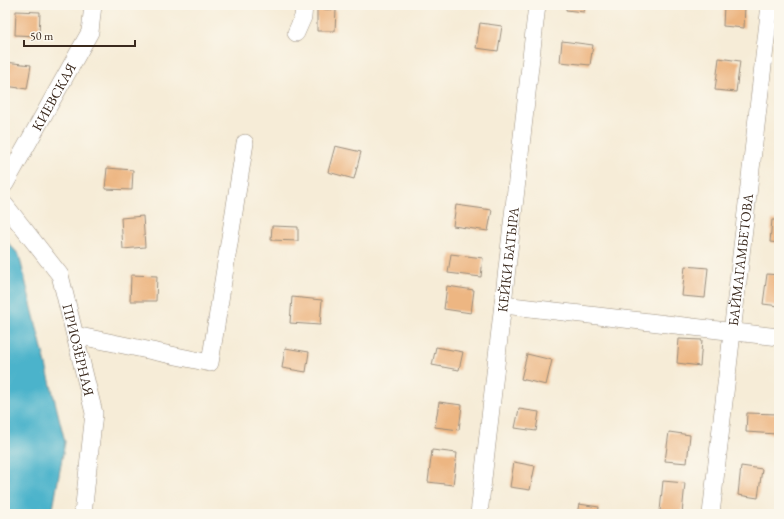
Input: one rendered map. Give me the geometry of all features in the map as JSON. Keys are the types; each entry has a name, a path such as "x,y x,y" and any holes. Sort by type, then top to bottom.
{"street":[{"name":"КИЕВСКАЯ","path":"5,184 90,32 93,5"},
{"path":"296,33 303,17 304,5"},
{"name":"КЕЙКИ БАТЫРА","path":"479,514 537,5"},
{"name":"БАЙМАГАМБЕТОВА","path":"711,514 770,5"},
{"path":"74,335 210,362 245,143"},
{"name":"ПРИОЗЁРНАЯ","path":"5,205 60,275 94,413 83,514"},
{"path":"503,305 779,337"}],"water":[{"path":"5,239 19,255 65,442 52,514 5,514"}],"building":[{"path":"566,5 585,5 584,12 566,10"},
{"path":"724,5 745,5 744,28 723,26"},
{"path":"317,9 336,10 335,31 317,31"},
{"path":"16,11 40,12 39,36 15,35"},
{"path":"480,23 502,26 498,51 476,48"},
{"path":"562,41 593,45 590,65 560,62"},
{"path":"719,58 740,61 736,92 715,90"},
{"path":"5,62 31,65 27,89 5,86"},
{"path":"335,146 361,152 354,179 328,172"},
{"path":"107,168 133,170 132,190 105,189"},
{"path":"456,205 492,210 488,231 453,226"},
{"path":"143,216 145,247 123,249 121,218"},
{"path":"772,220 779,220 779,243 770,242"},
{"path":"272,226 298,227 298,241 271,240"},
{"path":"451,254 483,258 481,277 448,273"},
{"path":"685,266 708,268 705,298 682,296"},
{"path":"767,274 779,275 779,306 763,304"},
{"path":"131,275 157,276 156,301 130,301"},
{"path":"447,286 474,290 471,313 444,309"},
{"path":"292,297 322,300 320,325 290,323"},
{"path":"679,339 702,340 700,366 677,363"},
{"path":"436,347 463,352 459,370 432,365"},
{"path":"285,348 309,352 306,372 282,368"},
{"path":"527,354 552,360 546,385 521,379"},
{"path":"439,402 462,405 459,430 435,427"},
{"path":"519,409 539,412 536,431 515,428"},
{"path":"747,413 777,414 776,434 746,432"},
{"path":"669,432 690,435 687,463 665,461"},
{"path":"432,450 457,453 453,485 428,482"},
{"path":"514,462 535,466 530,490 510,487"},
{"path":"741,466 762,469 758,498 738,495"},
{"path":"663,481 685,483 682,514 660,511"},
{"path":"579,504 599,507 598,514 577,514"}]}
